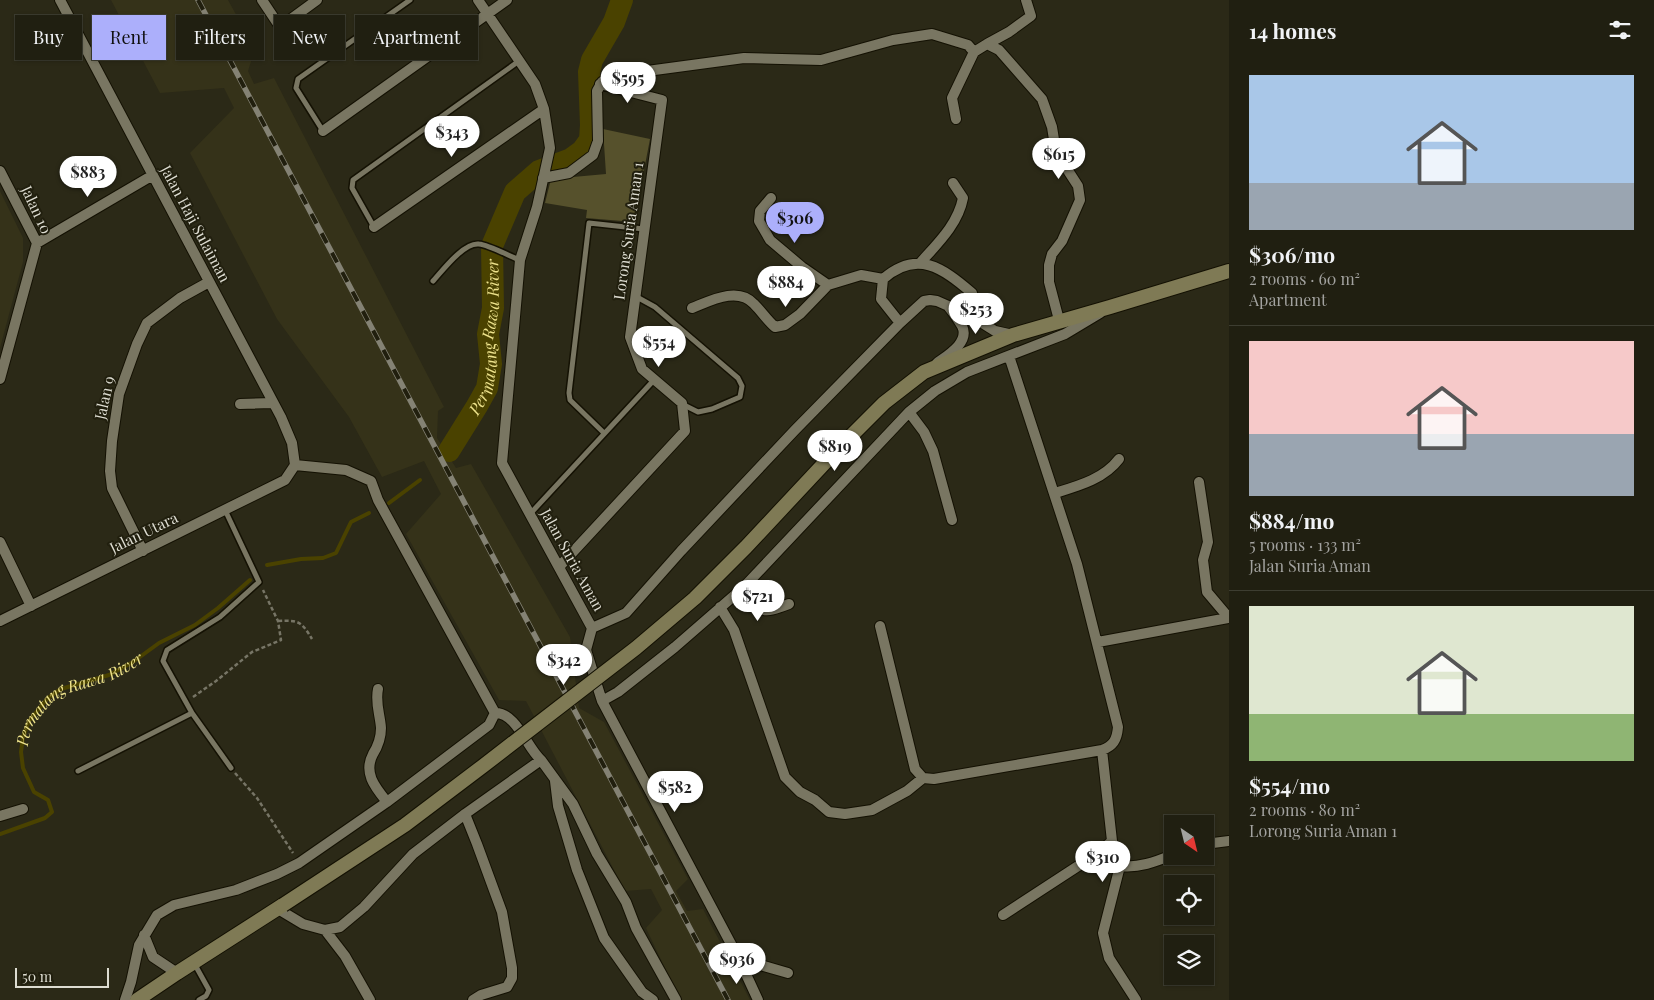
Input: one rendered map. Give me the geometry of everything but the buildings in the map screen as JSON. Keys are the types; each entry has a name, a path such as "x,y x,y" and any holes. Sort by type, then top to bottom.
{"street":[{"name":"Jalan Haji Sulaiman","path":"60,0 273,403 292,443 295,465"},
{"path":"262,0 280,27 317,0"},
{"name":"Jalan Suria Aman","path":"478,0 536,84 544,109 550,148 536,207 520,260 502,463 592,628 626,613 688,544 900,323 924,301 930,300 948,306 972,316 995,331 1013,334"},
{"path":"322,131 507,0"},
{"path":"956,119 952,98 974,52 1010,32 1031,16 1026,0"},
{"path":"543,178 569,173 593,155 598,141 597,91 600,84 610,76 744,58 820,60 892,40 932,34 968,45 974,52"},
{"path":"988,44 999,50 1042,99 1052,127 1056,152 1078,186 1080,200 1062,241 1052,254 1049,265 1049,282 1060,320"},
{"name":"Lorong Suria Aman 1","path":"600,84 662,100 630,337 642,369 682,404"},
{"path":"374,227 544,109"},
{"name":"Jalan 10","path":"0,171 37,243 0,379"},
{"path":"37,243 153,175"},
{"path":"900,323 881,299 883,279 893,270 921,262 944,237 960,211 963,198 954,183"},
{"path":"771,198 760,211 759,221 770,240 828,285"},
{"path":"921,262 940,268 972,293 974,300 972,316"},
{"path":"924,372 1013,334 1229,271"},
{"path":"692,308 718,298 741,295 753,302 775,327 784,325 800,314 828,285 861,275 883,279"},
{"name":"Jalan 9","path":"143,551 112,488 110,471 112,441 119,394 137,344 148,323 180,298 209,282"},
{"path":"137,1000 406,824 528,733 636,648 695,598 884,403 949,354 962,341 963,328 948,306"},
{"path":"602,701 618,692 675,647 744,587 909,412 935,391 967,372 1065,334 1110,307"},
{"path":"880,626 915,769 923,778 934,779 1102,750 1111,746 1117,737 1118,727 1077,564 1009,356"},
{"path":"240,404 273,403"},
{"path":"559,567 685,431 682,404"},
{"path":"909,412 924,432 933,451 952,520"},
{"path":"1055,493 1081,485 1112,469 1119,459"},
{"path":"295,465 346,470 371,481 378,500 494,713"},
{"name":"Jalan Utara","path":"0,621 285,480 295,465"},
{"path":"1098,642 1229,618 1207,592 1203,560 1208,542 1199,482"},
{"path":"0,542 31,606"},
{"path":"744,587 755,604 763,610 770,611 789,604"},
{"path":"720,607 734,630 785,777 800,792 816,800 829,812 845,814 872,810 907,791 923,778"},
{"path":"592,628 586,650 602,701 758,1000"},
{"path":"378,689 376,699 381,728 380,738 370,760 369,770 373,784 387,802"},
{"path":"494,713 499,713 511,720 520,730 534,754 541,760 573,804 598,854 626,902 636,928 676,1000"},
{"path":"125,1000 139,945 157,915 174,905 236,890 299,863 387,802 489,725 494,713"},
{"path":"1102,750 1112,841 1120,866 1103,933 1108,958 1136,1000"},
{"path":"280,907 296,922 325,930 340,927 364,907 413,854 541,760"},
{"path":"555,780 558,806 577,870 604,938 642,992 653,1000"},
{"path":"0,816 23,809"},
{"path":"465,814 502,912 512,968 512,978 507,987 481,995 473,1000"},
{"path":"1003,915 1098,853 1112,841"},
{"path":"1214,843 1229,841"},
{"path":"1120,866 1132,867 1153,863 1164,858"},
{"path":"325,930 345,956 370,1000"},
{"path":"144,935 152,957 177,973"},
{"path":"738,959 788,973"}],"lane":[{"path":"322,131 296,88 298,79 410,0"},
{"path":"374,227 352,188 353,180 519,61"},
{"path":"604,434 570,400 569,393 589,224 644,229"},
{"path":"433,280 464,248 471,244 479,244 520,260"},
{"path":"635,296 655,307 738,378 742,386 740,397 712,410 698,412 682,404"},
{"path":"530,514 654,380"},
{"path":"225,510 258,582 220,617 167,650 163,660 192,713 231,768"},
{"path":"78,771 192,713"},
{"path":"194,963 209,990 206,996 199,1000"}],"path":[{"path":"186,702 252,652 281,640 278,621 258,582"},
{"path":"278,621 294,621 304,625 312,639"},
{"path":"231,768 257,798 299,863"}],"shaded area":[{"path":"111,0 228,0 236,15 176,15 176,60 252,60 248,71 254,84 274,78 444,407 438,411 437,438 456,468 471,464 570,637 579,708 604,722 688,879 676,891 687,911 703,909 750,1000 680,1000 646,928 662,910 651,889 625,891 526,701 499,700 406,534 441,494 424,461 382,477 349,417 277,319 190,153 234,108 224,88 160,93 143,60 166,60 166,15 119,15"},
{"path":"603,129 650,139 634,222 586,218 587,210 545,203 551,179 606,174"},
{"path":"0,191 23,238 23,262 0,348"}],"waterway":[{"name":"Permatang Rawa River","path":"449,451 487,388 491,364 488,334 493,308 492,246 515,192 539,171 571,159 582,151 590,140 589,72 592,60 614,22 622,0"},
{"name":"Permatang Rawa River","path":"389,503 420,480"},
{"name":"Permatang Rawa River","path":"267,565 301,559 323,558 336,553 351,522 369,513"},
{"name":"Permatang Rawa River","path":"0,834 45,818 52,812 48,800 34,792 23,768 21,752 23,737 29,721 48,698 61,689 109,675 133,662 159,643 195,625 250,580"}],"railway":[{"path":"198,0 728,1000"}]}
